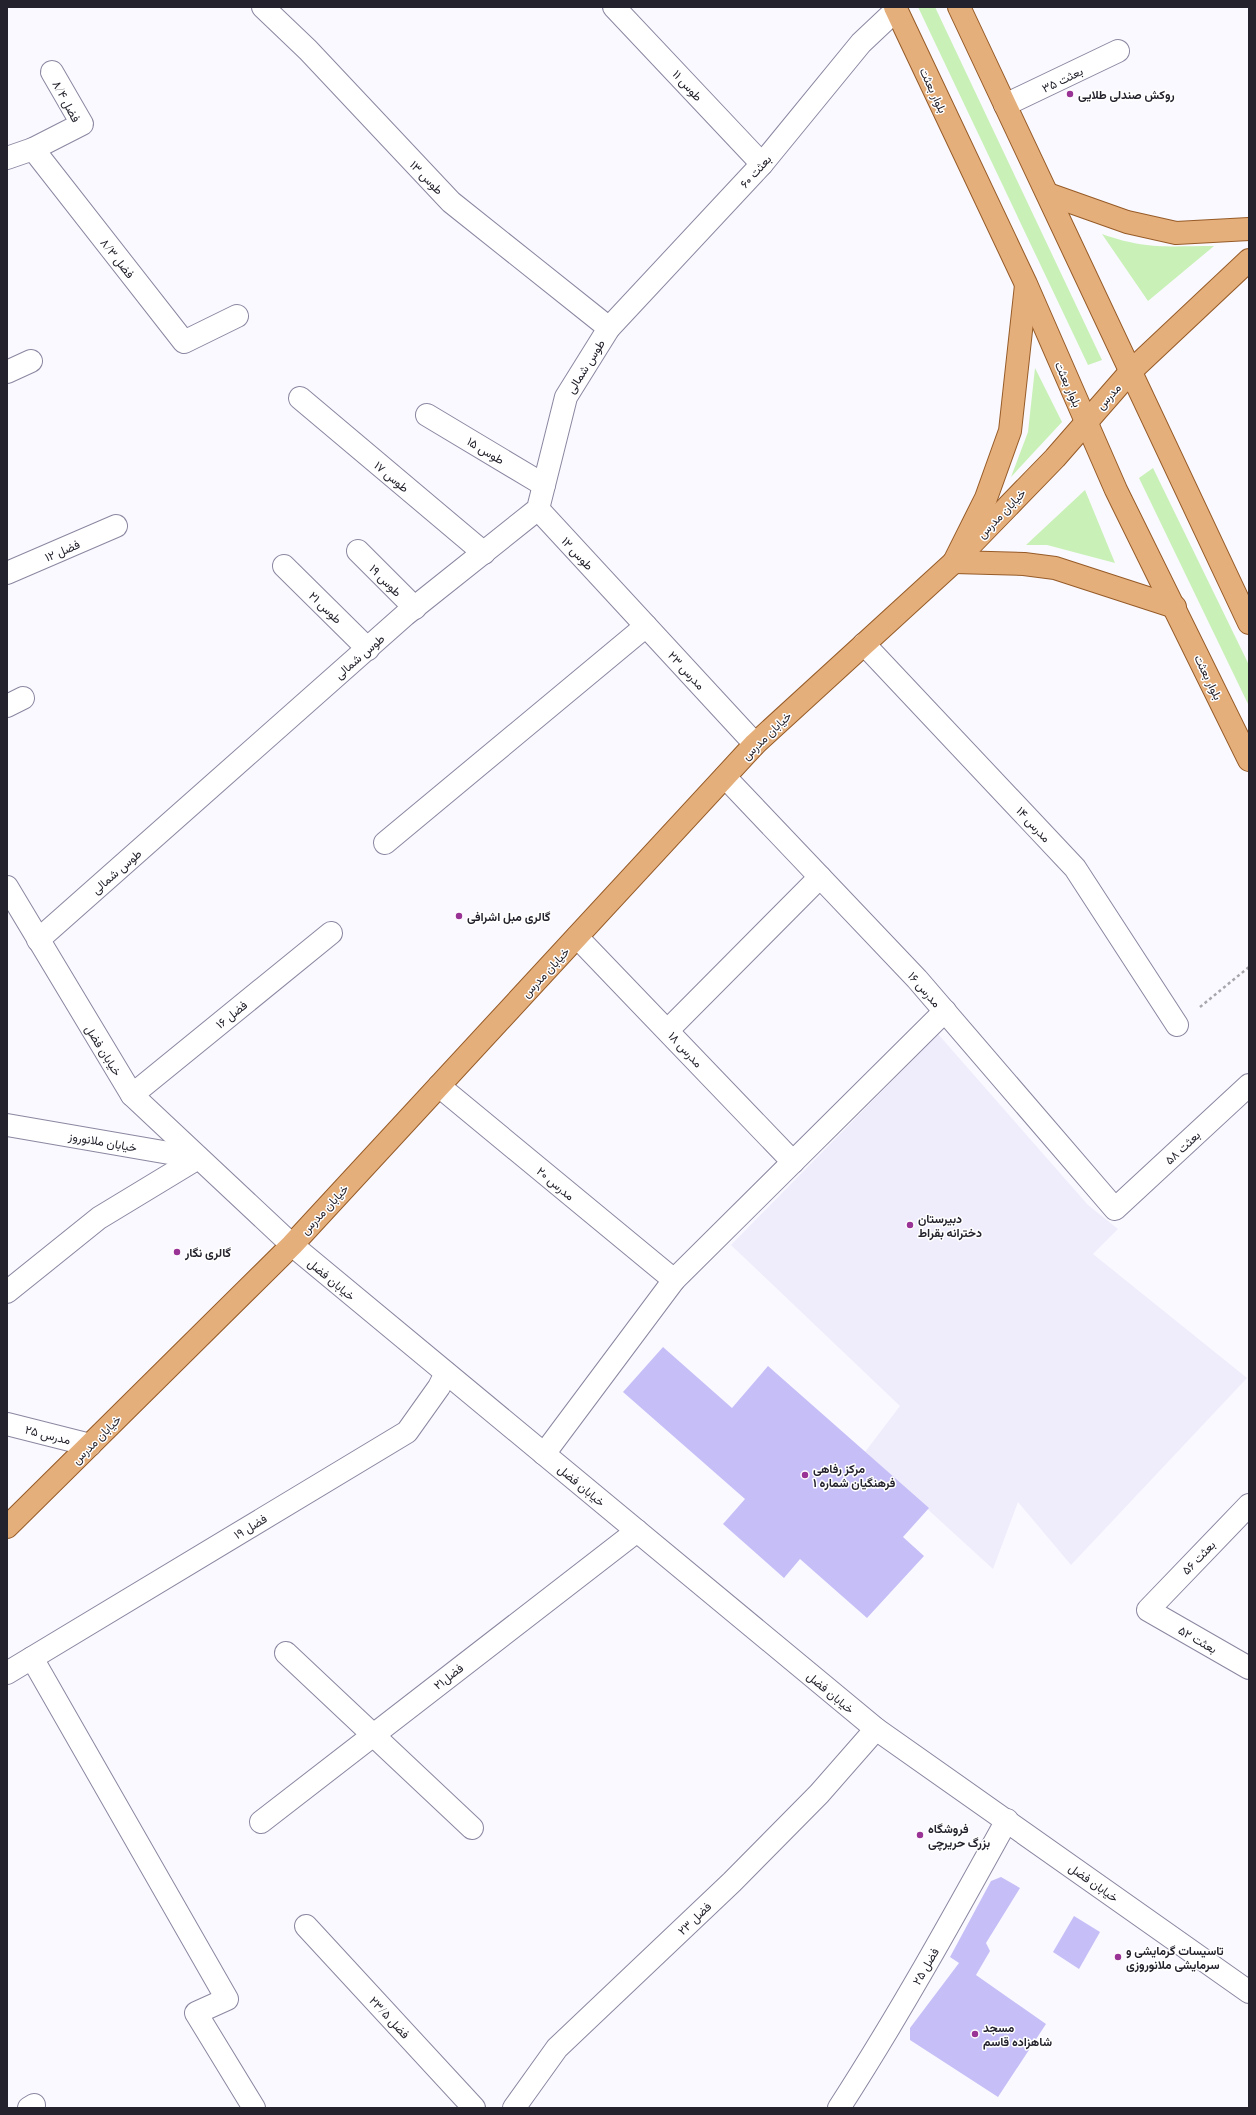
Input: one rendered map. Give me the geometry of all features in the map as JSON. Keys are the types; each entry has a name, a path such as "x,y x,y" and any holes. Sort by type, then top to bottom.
{"main road":[{"path":"959,7 1249,623"},
{"name":"بلوار بعثت","path":"895,8 1026,284 1116,490 1175,607 1249,760"},
{"path":"1048,194 1127,222 1176,233 1249,229"},
{"path":"1131,371 1249,260"},
{"path":"1026,284 1010,431 986,498 954,562 1024,564 1055,568 1175,607"},
{"name":"مدرس","path":"1086,421 1131,371"},
{"name":"خیابان مدرس","path":"7,1527 292,1245 756,744 954,562 1055,458 1086,421"}],"street":[{"name":"طوس ۱۳","path":"263,7 308,50 451,202 609,328"},
{"name":"طوس ۱۱","path":"614,7 762,164"},
{"name":"بعثت ۶۰","path":"609,328 762,164 861,43 895,8"},
{"name":"بعثت ۳۵","path":"1005,105 1118,51"},
{"name":"فضل ۸/۴","path":"33,149 82,124 52,72"},
{"path":"7,158 33,149"},
{"name":"فضل ۸/۳","path":"33,149 184,342 237,316"},
{"name":"طوس شمالی","path":"38,940 414,608 538,509 566,397 609,328"},
{"path":"7,372 31,361"},
{"name":"طوس ۱۷","path":"300,398 484,553"},
{"name":"طوس ۱۵","path":"427,414 544,485"},
{"name":"طوس ۱۲","path":"538,509 619,597"},
{"name":"فضل ۱۲","path":"7,574 116,526"},
{"name":"طوس ۱۹","path":"358,551 414,608"},
{"name":"طوس ۲۱","path":"284,566 368,648"},
{"name":"مدرس ۲۳","path":"619,597 756,744"},
{"path":"385,843 646,626"},
{"name":"مدرس ۱۴","path":"864,644 1074,868 1177,1025"},
{"name":"مدرس ۱۶","path":"725,777 917,979 1115,1209"},
{"path":"668,1030 820,877"},
{"name":"خیابان فضل","path":"7,887 132,1095 292,1245 876,1729 1249,1992"},
{"name":"فضل ۱۶","path":"132,1095 331,933"},
{"name":"مدرس ۱۸","path":"577,937 668,1030 793,1162"},
{"path":"544,1454 674,1280 945,1012"},
{"name":"بعثت ۵۸","path":"1115,1209 1249,1085"},
{"name":"مدرس ۲۰","path":"439,1086 674,1280"},
{"name":"خیابان ملانوروز","path":"7,1125 198,1158"},
{"path":"7,1292 99,1218 198,1158"},
{"name":"فضل ۱۹","path":"7,1674 407,1432 439,1387 446,1373"},
{"name":"مدرس ۲۵","path":"7,1424 90,1445"},
{"name":"بعثت ۵۶","path":"1148,1610 1249,1505"},
{"name":"فضل۲۱","path":"261,1822 637,1531"},
{"name":"بعثت ۵۲","path":"1148,1610 1249,1668"},
{"path":"286,1652 472,1828"},
{"path":"32,1658 227,1998 196,2013 254,2108"},
{"name":"فضل ۲۳","path":"514,2108 557,2048 732,1882 819,1794 876,1729"},
{"name":"فضل ۲۵","path":"839,2108 876,2051 952,1921 1007,1820"},
{"name":"فضل ۲۳/۵","path":"306,1926 474,2108"}],"path":[{"path":"1177,1025 1249,967"}],"shaded area":[{"path":"938,1034 1088,1205 1118,1229 1093,1254 1247,1378 1071,1565 1018,1502 993,1569 865,1452 900,1406 731,1245"}],"green space":[{"path":"918,7 935,7 1102,360 1088,365"},
{"path":"1102,234 1132,243 1145,245 1214,246 1148,301"},
{"path":"1035,368 1062,422 1011,477 1028,432"},
{"path":"1153,468 1249,665 1249,706 1139,478"},
{"path":"1085,490 1115,563 1047,545 1026,545"}],"building":[{"name":"مرکز رفاهی فرهنگیان شماره ۱","path":"663,1347 732,1408 768,1366 929,1508 903,1537 924,1556 867,1618 800,1559 784,1578 723,1524 745,1499 623,1392"},
{"name":"مسجد شاهزاده قاسم","path":"1001,1877 1020,1888 986,1943 990,1951 976,1975 1046,2024 998,2097 910,2040 910,2028 959,1963 950,1957 991,1881"},
{"path":"1074,1916 1100,1932 1079,1969 1053,1952"}],"place":[{"name":"روکش صندلی طلایی","path":"1070,94"},
{"name":"گالری مبل اشرافی","path":"459,916"},
{"name":"دبیرستان دخترانه بقراط","path":"910,1225"},
{"name":"گالری نگار","path":"177,1252"},
{"name":"مرکز رفاهی فرهنگیان شماره ۱","path":"805,1475"},
{"name":"فروشگاه بزرگ حریرچی","path":"920,1835"},
{"name":"تاسیسات گرمایشی و سرمایشی ملانوروزی","path":"1118,1957"},
{"name":"مسجد شاهزاده قاسم","path":"975,2034"}]}
